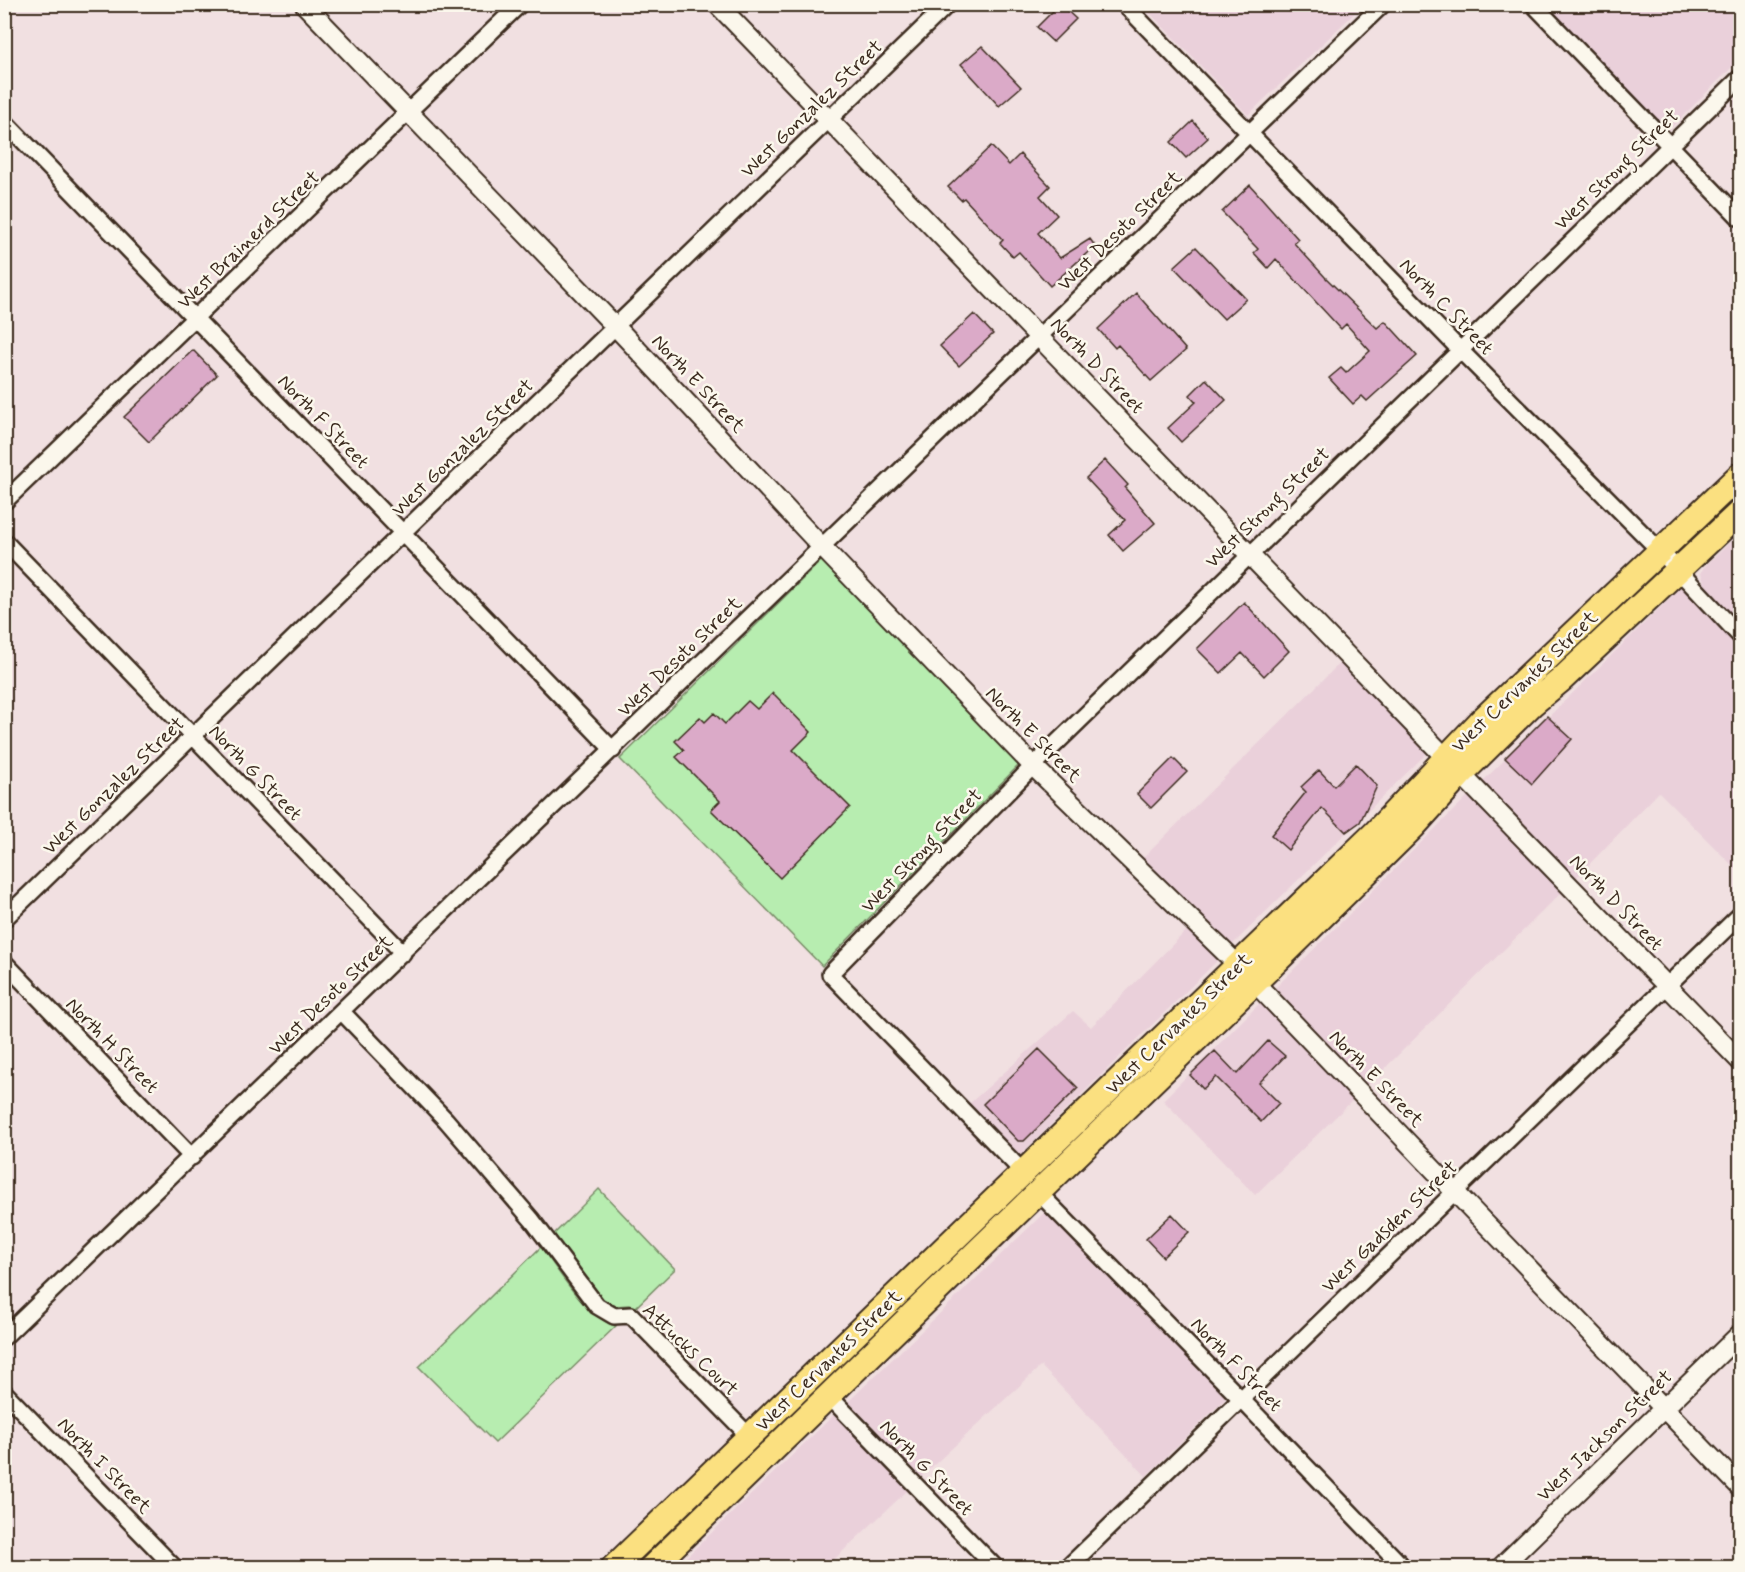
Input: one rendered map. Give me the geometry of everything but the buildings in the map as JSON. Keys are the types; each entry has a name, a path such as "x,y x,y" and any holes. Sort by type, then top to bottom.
{"main road":[{"name":"West Cervantes Street","path":"1453,766 1555,650 1740,475"},
{"name":"West Cervantes Street","path":"656,1563 1038,1192 1374,834 1453,766 1561,680 1740,512"},
{"name":"West Cervantes Street","path":"613,1568 1023,1172 1246,973"},
{"path":"828,1395 824,1385 828,1374 898,1306 917,1274"},
{"path":"656,1563 669,1534 682,1518 745,1456 749,1447 749,1436"}],"street":[{"name":"North E Street","path":"304,4 616,327 821,546 1033,766 1246,973 1740,1487"},
{"name":"West Brainerd Street","path":"4,502 520,4"},
{"name":"North D Street","path":"717,4 1740,1061"},
{"name":"West Gonzalez Street","path":"4,919 948,4"},
{"name":"North C Street","path":"1124,4 1460,350 1661,552 1740,636"},
{"name":"West Desoto Street","path":"4,1337 1383,4"},
{"path":"1533,4 1740,218"},
{"name":"West Strong Street","path":"1023,1172 830,974 1033,766 1740,78"},
{"name":"North F Street","path":"4,121 613,750"},
{"name":"North G Street","path":"4,542 403,953"},
{"name":"West Gadsden Street","path":"1066,1568 1740,915"},
{"name":"North H Street","path":"4,962 192,1157"},
{"name":"Attucks Court","path":"342,1012 446,1120 532,1220 597,1306 614,1316 631,1315 749,1436"},
{"name":"North F Street","path":"1038,1192 1404,1568"},
{"name":"West Jackson Street","path":"1500,1568 1740,1334"},
{"name":"North I Street","path":"4,1392 175,1568"},
{"name":"North G Street","path":"828,1395 996,1568"}],"shaded area":[{"path":"1142,5 1363,5 1248,115"},
{"path":"1546,5 1740,5 1740,59 1668,131"},
{"path":"1740,533 1740,626 1707,591 1701,574 1703,568"},
{"path":"1681,587 1740,650 1740,873 1659,792 1576,878 1482,782"},
{"path":"1341,662 1428,752 1232,945 1142,859"},
{"path":"1469,795 1563,891 1367,1086 1274,989"},
{"path":"1188,929 1219,959 1019,1156 969,1104 1073,1011 1091,1027"},
{"path":"1261,1002 1354,1099 1255,1195 1163,1100"},
{"path":"1045,1212 1227,1397 1146,1476 1041,1366 921,1477 848,1402"},
{"path":"834,1415 908,1490 826,1567 676,1567"}],"green space":[{"path":"822,560 1019,765 822,966 620,759"},
{"path":"599,1189 675,1269 635,1308 629,1305 616,1306 603,1299 554,1234"},
{"path":"541,1247 584,1304 605,1322 616,1326 495,1443 419,1367"}]}
